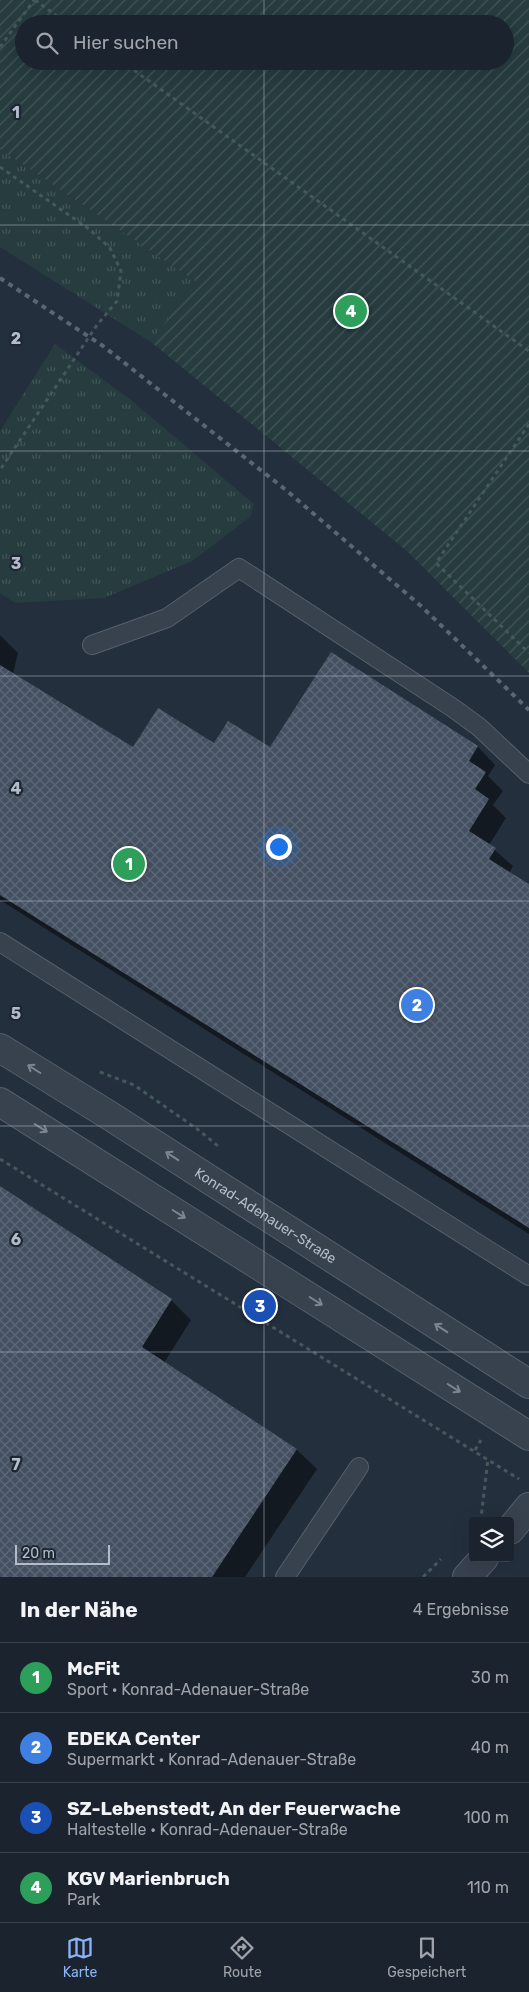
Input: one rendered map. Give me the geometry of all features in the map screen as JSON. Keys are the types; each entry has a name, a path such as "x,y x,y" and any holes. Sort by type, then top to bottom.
{"street":[{"name":"Konrad-Adenauer-Straße","path":"0,1048 107,1114 529,1384"},
{"path":"0,1102 529,1436"},
{"path":"514,1525 529,1507"},
{"path":"467,1577 480,1562"}],"lane":[{"path":"92,645 167,618 239,568 453,708 479,727 529,774"},
{"path":"0,942 529,1276"},
{"path":"286,1577 359,1467"}],"path":[{"path":"24,15 35,0 56,15"},
{"path":"0,47 15,27"},
{"path":"134,70 529,352"},
{"path":"0,167 89,229 110,248 121,271 117,301 98,325 0,470"},
{"path":"529,424 436,563 529,654"},
{"path":"0,1159 521,1480"},
{"path":"481,1517 488,1459"}],"green space":[{"path":"0,0 529,0 529,673 407,551 151,342 195,281 0,149"},
{"path":"0,149 195,281 151,342 0,247"},
{"path":"55,344 131,400 254,504 250,517 192,561 104,598 15,603 0,593 0,431"}],"building":[{"path":"331,652 478,746 469,761 486,772 475,789 489,799 469,831 496,848 489,859 529,884 529,1228 0,895 0,665 133,747 158,708 214,743 228,721 270,747"},
{"path":"0,1186 172,1299 142,1347 297,1449 212,1577 0,1577"}],"railway":[{"path":"0,278 103,346 286,490 421,606 529,710"}],"place":[{"name":"KGV Marienbruch","path":"351,311"},
{"name":"McFit","path":"129,864"},
{"name":"EDEKA Center","path":"417,1005"},
{"name":"SZ-Lebenstedt, An der Feuerwache","path":"260,1306"}]}
